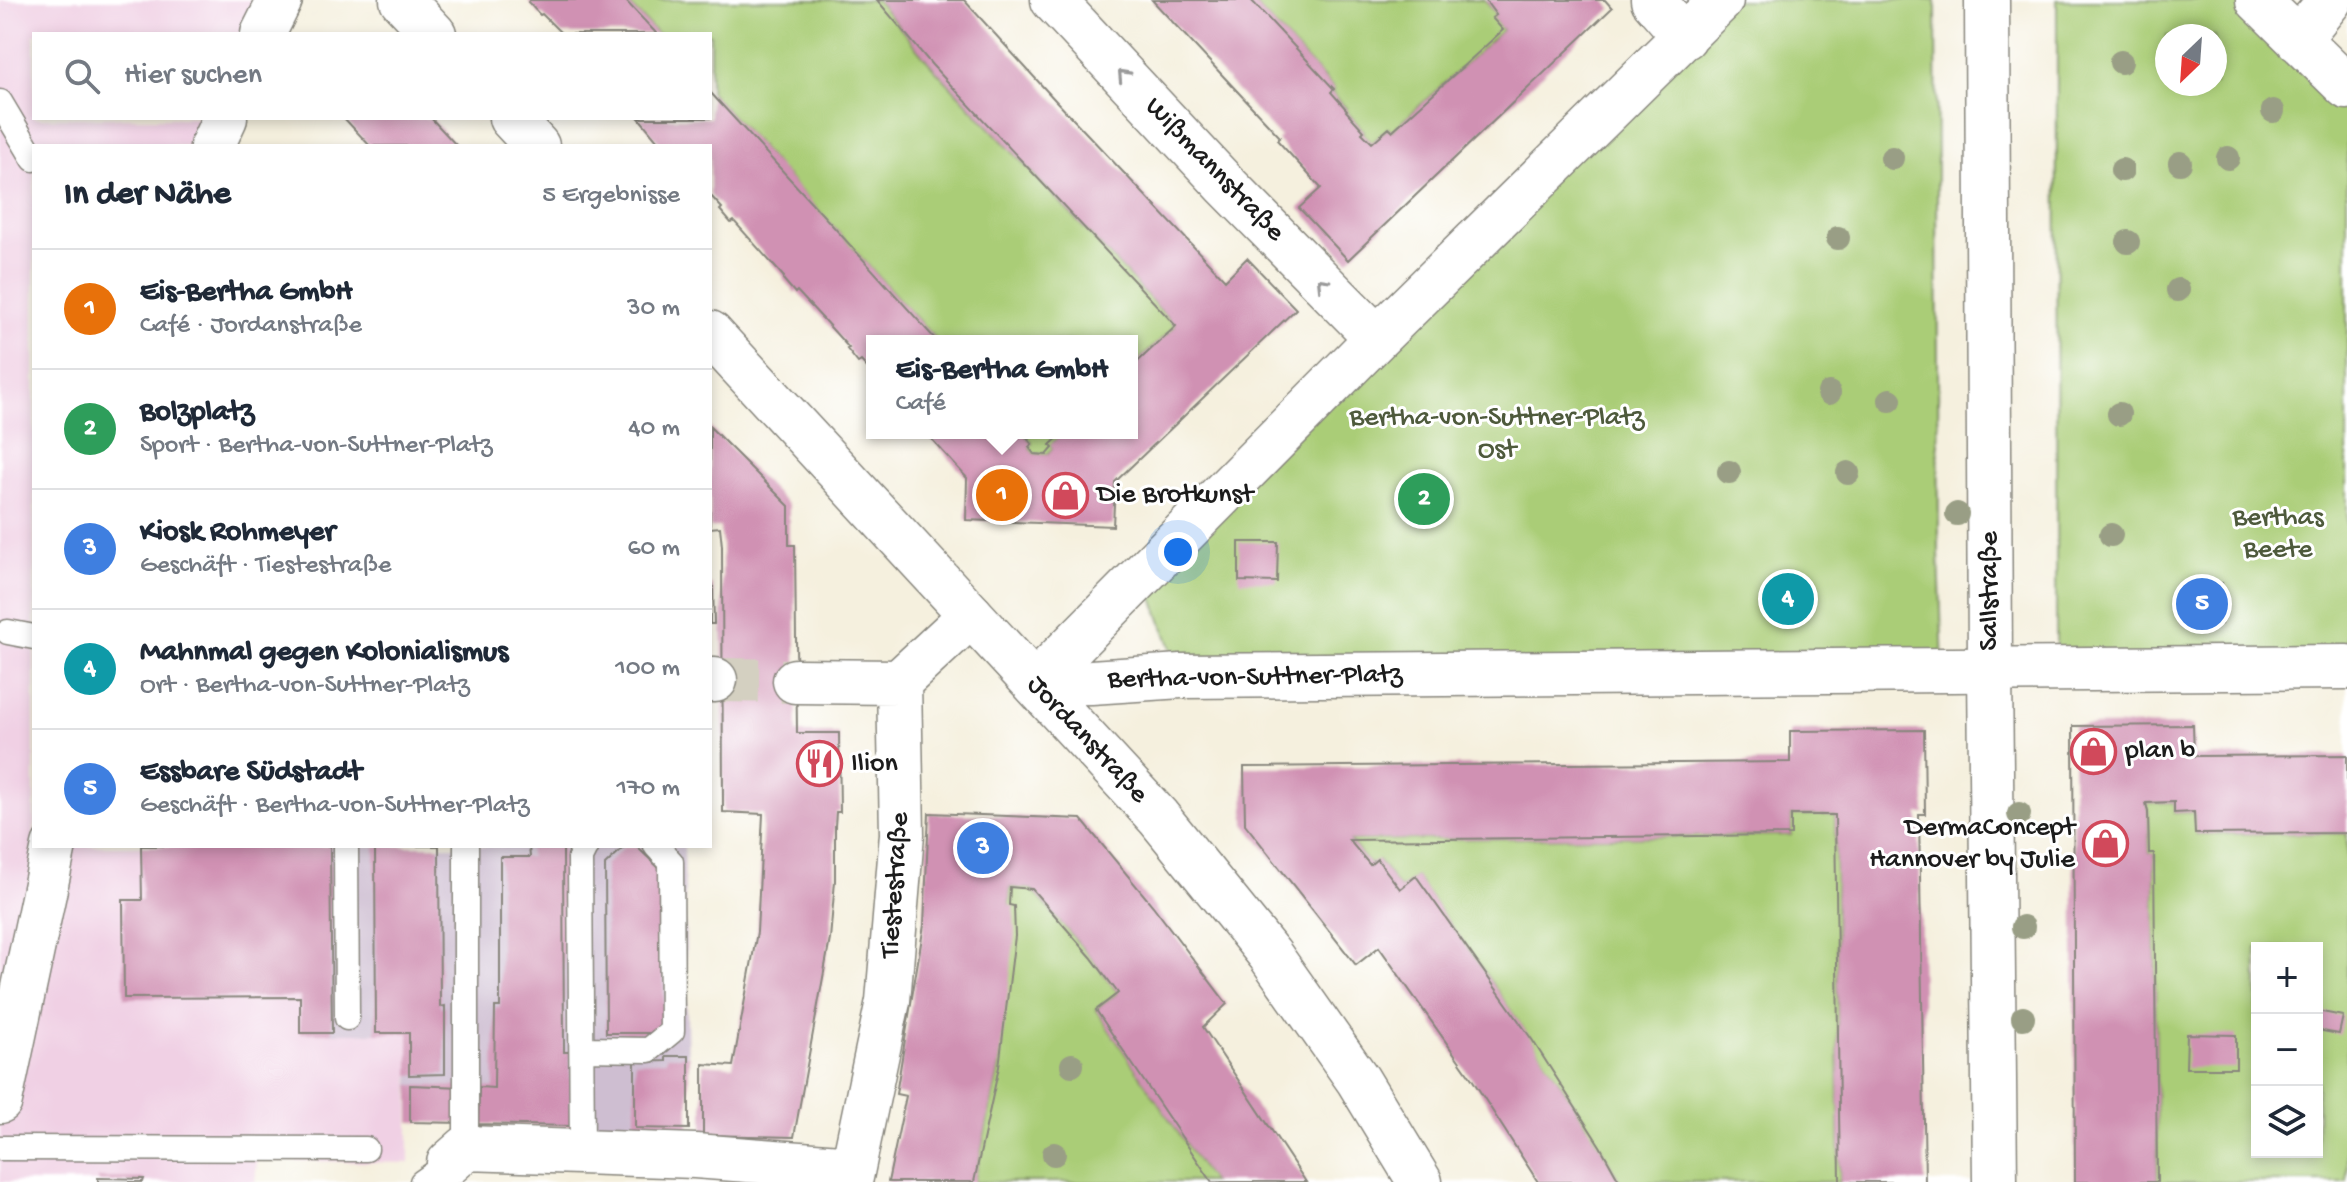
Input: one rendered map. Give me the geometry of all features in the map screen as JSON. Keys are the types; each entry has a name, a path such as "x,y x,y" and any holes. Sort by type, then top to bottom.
{"street":[{"path":"264,32 280,0"},
{"path":"402,0 432,32"},
{"name":"Wißmannstraße","path":"1053,0 1225,184 1377,338"},
{"path":"1653,0 1685,37"},
{"name":"Bertha-von-Suttner-Platz","path":"1035,683 1377,338 1721,0"},
{"name":"Sallstraße","path":"1987,0 1995,1182"},
{"path":"2258,0 2347,87"},
{"path":"2298,40 2330,0"},
{"path":"213,144 224,120"},
{"path":"513,120 535,144"},
{"name":"Jordanstraße","path":"712,335 1158,817 1270,955 1358,1080 1420,1182"},
{"path":"795,681 899,682 971,615"},
{"name":"Bertha-von-Suttner-Platz","path":"1035,683 1181,676 2347,667"},
{"name":"Tiestestraße","path":"851,1175 888,1001 902,834 899,682"},
{"path":"0,1101 54,848"},
{"path":"446,1164 582,1153 695,1156 851,1175"}],"lane":[{"path":"0,102 32,156"},
{"path":"8,632 32,637"},
{"path":"346,848 347,1018"},
{"path":"446,1164 466,848"},
{"path":"582,1153 580,858 585,848"},
{"path":"582,1049 649,1050 672,1031 671,862 658,848"},
{"path":"0,1148 366,1149"}],"shaded area":[{"path":"0,0 280,0 264,32 32,32 32,120 224,120 213,144 32,144 32,848 299,848 300,1033 409,1033 409,1163 257,1160 255,1182 0,1182"},
{"path":"299,848 684,848 689,1129 410,1122 409,1033 300,1033"}],"green space":[{"path":"625,0 877,0 932,66 1176,326 1138,361 1138,335 932,335 712,94 712,32 655,32"},
{"path":"1257,0 1485,0 1496,15 1493,18 1503,30 1392,131 1388,128 1372,143 1331,92 1334,89 1254,4"},
{"name":"Bertha-von-Suttner-Platz Ost","path":"1715,0 1936,0 1939,552 1943,670 1181,676 1144,573"},
{"name":"Berthas Beete","path":"2057,0 2260,0 2347,84 2347,667 2056,668"},
{"path":"1028,439 1057,439 1047,455 1034,454 1029,447 1032,443"},
{"path":"2174,802 2174,813 2194,812 2196,834 2347,833 2347,1182 2157,1182 2154,854 2149,853 2146,803"},
{"path":"1791,815 1835,815 1840,1182 1620,1182 1548,1065 1416,877 1400,889 1378,860 1370,865 1349,840 1791,835"},
{"path":"1010,887 1032,889 1118,993 1096,1010 1212,1182 974,1182 999,1067"}],"building":[{"path":"625,0 655,32 560,32 528,2"},
{"path":"877,0 964,0 1225,280 1247,258 1296,309 1115,482 1113,526 966,520 967,478 931,439 1028,439 1034,454 1047,455 1053,448 1050,445 1056,439 1138,439 1138,361 1176,326 932,65"},
{"path":"1152,0 1251,0 1334,89 1331,92 1372,143 1389,128 1392,131 1503,30 1492,18 1496,15 1485,0 1605,0 1612,8 1348,260 1299,208 1321,188 1277,140 1280,137"},
{"path":"712,94 932,335 866,335 866,366 861,361 858,363 823,319 797,291 795,293 734,221 731,223 720,210 722,208 712,197 712,144 660,144 641,120 712,120"},
{"path":"346,120 433,120 455,144 368,144"},
{"path":"712,429 789,506 789,545 795,545 797,733 839,733 840,812 836,812 830,939 794,1137 703,1135 703,1064 733,1066 757,932 763,814 723,812 720,527 712,528"},
{"path":"1239,542 1278,542 1277,582 1239,581"},
{"path":"2183,583 2222,583 2221,624 2182,624"},
{"path":"712,585 713,585 712,624"},
{"path":"2193,725 2194,756 2347,755 2347,833 2195,834 2194,812 2174,813 2174,802 2146,803 2149,853 2154,853 2157,1182 2075,1182 2073,726"},
{"path":"1924,730 1925,814 1919,814 1925,1182 1840,1182 1835,815 1791,815 1791,835 1349,840 1370,865 1377,859 1400,889 1416,876 1533,1041 1620,1182 1538,1182 1472,1079 1379,947 1356,965 1245,824 1244,767 1790,762 1790,731"},
{"path":"929,813 1081,819 1153,906 1227,1004 1203,1027 1306,1182 1212,1182 1096,1010 1118,993 1032,889 1010,887 1009,905 1014,906 1015,936 999,1067 974,1182 888,1182 906,1096 896,1094 924,925"},
{"path":"141,848 330,848 332,1033 300,1033 300,997 124,998 123,900 142,900"},
{"path":"375,848 439,848 440,1007 445,1006 445,1074 409,1075 409,1033 376,1033"},
{"path":"529,848 563,848 564,1052 570,1052 571,1126 478,1124 479,1087 494,1088 495,1007 500,1007 500,857 530,857"},
{"path":"623,848 638,848 662,871 664,1024 654,1033 606,1033 605,865"},
{"path":"2323,1012 2343,1016 2339,1034 2323,1031"},
{"path":"2187,1034 2236,1035 2236,1068 2186,1068"},
{"path":"666,1056 689,1056 689,1129 635,1128 635,1062 666,1061"},
{"path":"410,1085 463,1087 462,1123 410,1122"},
{"path":"98,1178 144,1179 143,1182 98,1182"}],"tunnel":[{"path":"715,680 795,681"}],"place":[{"name":"Eis-Bertha GmbH","path":"1002,495"},
{"name":"Die Brotkunst","path":"1066,495"},
{"name":"Bolzplatz","path":"1424,499"},
{"name":"Mahnmal gegen Kolonialismus","path":"1788,599"},
{"name":"Essbare Südstadt","path":"2202,604"},
{"name":"plan b","path":"2094,751"},
{"name":"Ilion","path":"820,764"},
{"name":"DermaConcept Hannover by Julie","path":"2106,844"},
{"name":"Kiosk Rohmeyer","path":"983,848"}]}
